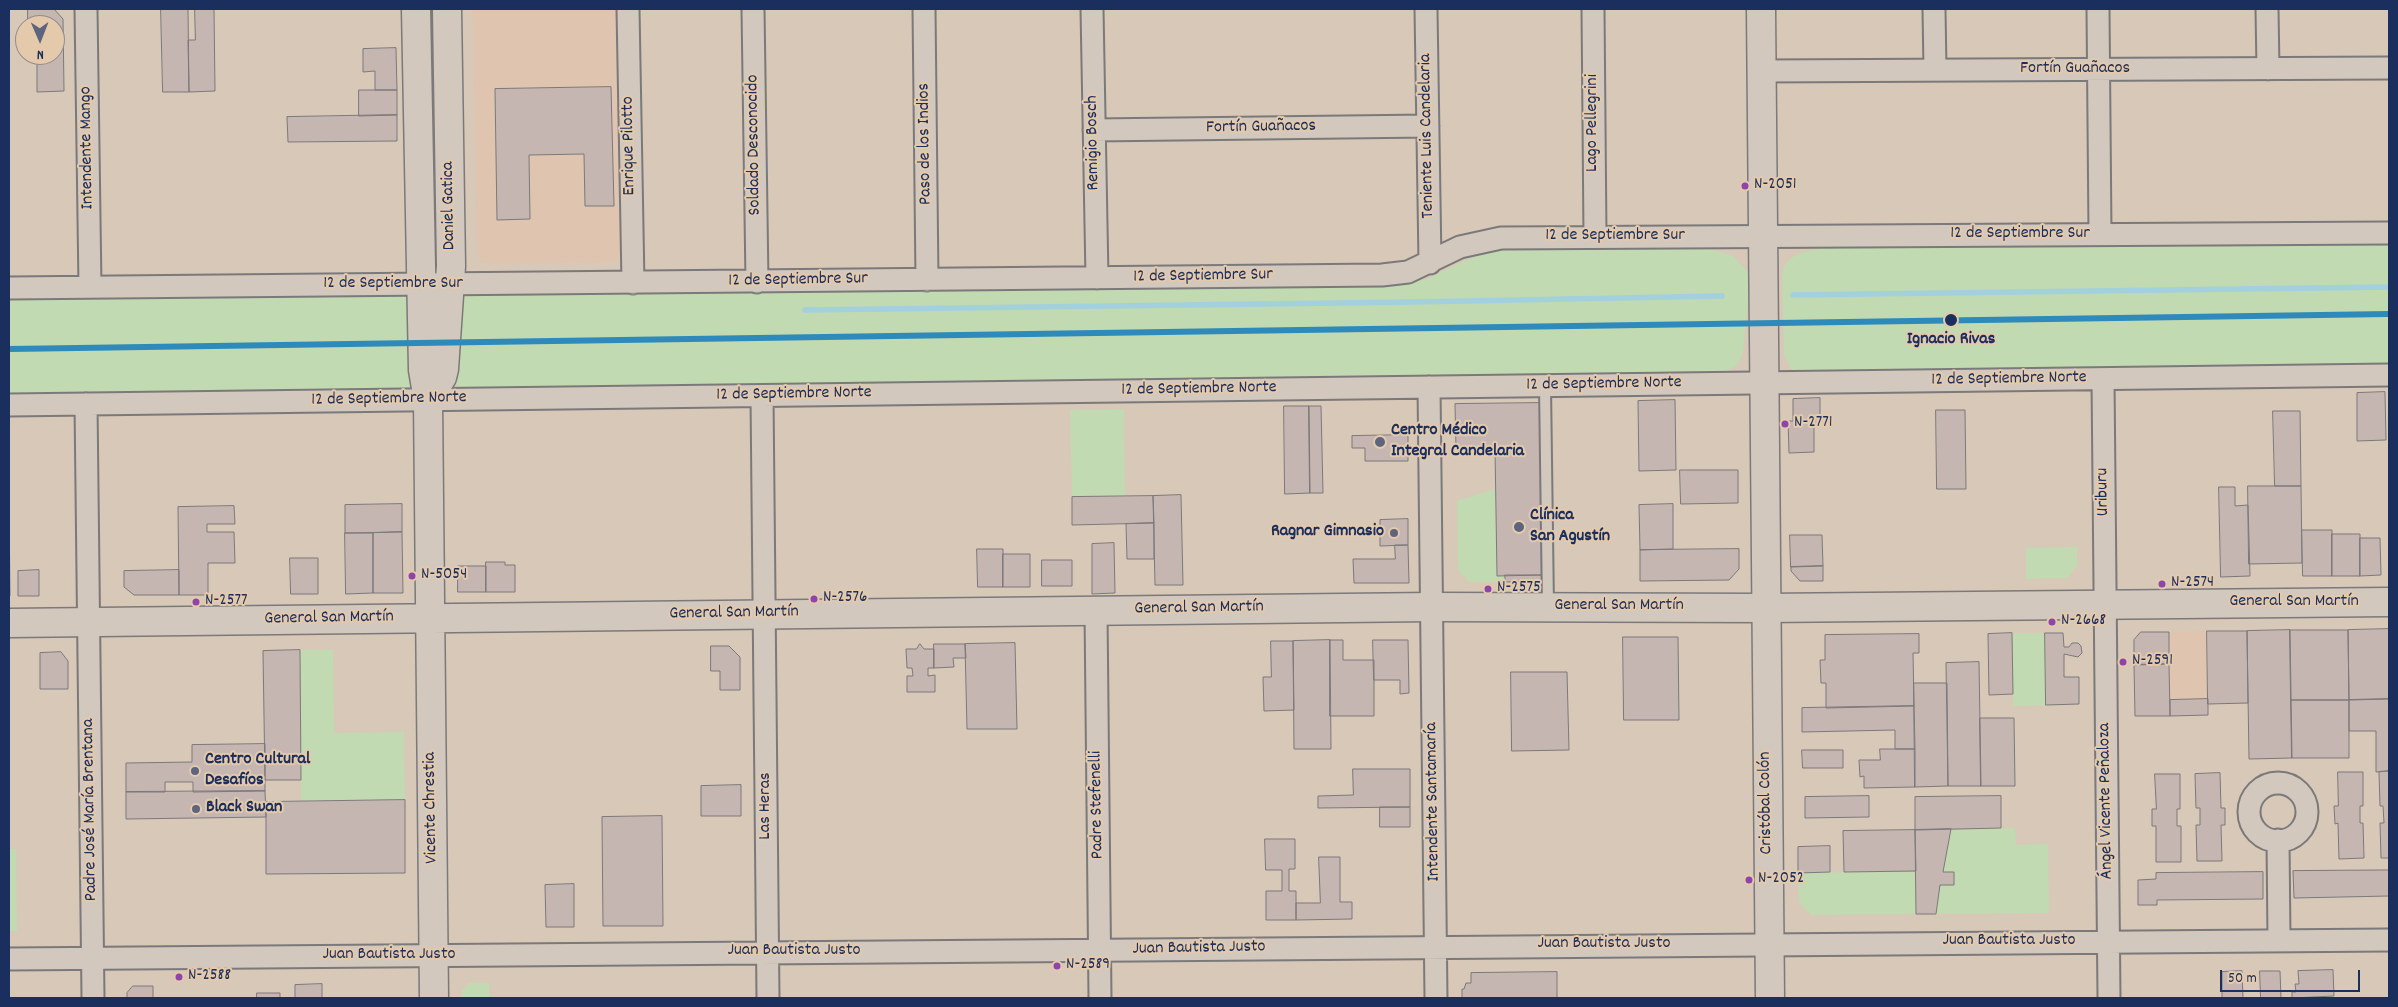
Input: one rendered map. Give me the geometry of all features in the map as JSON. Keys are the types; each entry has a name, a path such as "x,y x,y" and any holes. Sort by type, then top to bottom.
{"main road":[{"name":"Daniel Gatica","path":"416,9 423,377 428,400 430,618"},
{"name":"Daniel Gatica","path":"428,400 442,377 444,369 450,285 446,9"},
{"path":"1761,9 1765,608"},
{"name":"General San Martín","path":"9,623 1432,606 1765,608 2389,602"},
{"name":"Cristóbal Colón","path":"1765,608 1770,998"},
{"name":"Vicente Chrestia","path":"430,618 434,998"}],"street":[{"name":"Intendente Mango","path":"86,9 90,287"},
{"name":"Enrique Pilotto","path":"628,9 633,283"},
{"name":"Soldado Desconocido","path":"753,9 757,282"},
{"name":"Paso de los Indios","path":"924,9 927,280"},
{"name":"Remigio Bosch","path":"1092,9 1097,278"},
{"name":"Teniente Luis Candelaria","path":"1426,9 1430,263"},
{"name":"Lago Pellegrini","path":"1594,9 1596,237"},
{"path":"1934,9 1935,70"},
{"path":"2098,9 2100,234"},
{"path":"2267,9 2268,69"},
{"name":"Fortín Guañacos","path":"1762,71 2389,68"},
{"name":"Fortín Guañacos","path":"1094,130 1428,126"},
{"name":"12 de Septiembre Sur","path":"9,288 1382,275 1408,272 1460,247 1487,240 1596,237 2389,233"},
{"name":"12 de Septiembre Norte","path":"9,405 2389,375"},
{"name":"Uriburu","path":"2103,379 2105,605"},
{"path":"1429,387 1432,606"},
{"path":"762,396 765,614"},
{"path":"86,404 89,622"},
{"name":"Ángel Vicente Peñaloza","path":"2105,605 2109,998"},
{"name":"Intendente Santamaría","path":"1432,606 1436,998"},
{"name":"Padre Stefenelli","path":"1096,611 1100,998"},
{"name":"Las Heras","path":"765,614 768,998"},
{"name":"Padre José María Brentana","path":"89,622 93,998"},
{"path":"2278,840 2279,940"},
{"name":"Juan Bautista Justo","path":"9,959 2389,940"}],"lane":[{"path":"1544,386 1548,607"}],"shaded area":[{"path":"475,9 618,9 623,255 616,262 485,263 477,254 473,12"},
{"path":"2207,631 2208,715 2170,716 2169,632"}],"green space":[{"path":"425,9 436,9 438,257 434,258"},
{"path":"2389,244 2389,365 1802,372 1791,369 1784,355 1782,275 1784,268 1787,262 1796,255 1822,248"},
{"path":"1504,249 1711,249 1733,256 1748,272 1750,286 1743,352 1738,365 1727,371 467,392 459,388 456,382 459,306 463,298 473,294 702,294 1395,284 1427,279 1473,257"},
{"path":"399,293 409,299 412,387 410,391 9,398 9,296"},
{"path":"1124,409 1125,496 1072,497 1070,410"},
{"path":"1495,489 1497,575 1505,575 1506,582 1469,582 1458,570 1457,501"},
{"path":"2077,547 2077,566 2067,578 2026,579 2026,548"},
{"path":"2012,633 2045,633 2046,705 2013,706"},
{"path":"300,650 333,650 334,733 404,732 405,800 301,801"},
{"path":"2015,828 2016,845 2048,844 2049,913 1936,914 1940,885 1954,885 1943,872 1951,829"},
{"path":"9,849 16,849 17,931 9,931"},
{"path":"1916,871 1916,914 1811,915 1799,903 1798,873"},
{"path":"469,983 489,983 489,998 461,998 461,992"}],"building":[{"path":"28,9 54,9 59,15 28,15"},
{"path":"161,9 188,9 189,92 163,92"},
{"path":"195,9 214,9 215,91 189,92 188,40 195,40"},
{"path":"396,48 397,90 375,90 375,71 363,72 363,49"},
{"path":"37,65 64,65 64,91 37,92"},
{"path":"611,87 614,206 585,206 584,154 529,155 530,219 497,220 495,89"},
{"path":"359,90 397,90 397,115 359,116"},
{"path":"397,115 397,141 288,142 287,117"},
{"path":"2385,392 2386,440 2357,441 2357,393"},
{"path":"1820,398 1820,424 1814,424 1814,452 1789,453 1788,421 1793,421 1793,399"},
{"path":"1675,400 1676,470 1639,471 1638,401"},
{"name":"Clínica San Agustín","path":"1540,403 1542,575 1497,576 1495,448 1456,449 1455,404"},
{"path":"1284,406 1309,406 1310,493 1285,494"},
{"path":"1309,406 1321,406 1323,493 1310,493"},
{"path":"1936,410 1965,410 1966,489 1937,489"},
{"path":"2273,411 2300,411 2301,486 2275,486"},
{"name":"Centro Médico Integral Candelaria","path":"1408,435 1408,461 1365,461 1365,448 1352,448 1352,436"},
{"path":"1680,470 1738,470 1738,503 1681,504"},
{"path":"2248,486 2301,486 2302,563 2249,564"},
{"path":"2219,487 2235,487 2235,506 2248,505 2250,576 2221,577"},
{"path":"1181,495 1183,585 1155,585 1153,496"},
{"path":"1153,496 1154,523 1072,525 1072,497"},
{"path":"402,504 402,532 345,533 345,505"},
{"path":"1673,504 1673,549 1640,550 1639,505"},
{"path":"9,506 10,596 9,596"},
{"path":"234,506 235,524 207,524 207,532 234,532 235,563 208,563 208,595 179,595 178,507"},
{"name":"Ragnar Gimnasio","path":"1408,519 1408,545 1380,546 1380,520"},
{"path":"1154,523 1154,559 1127,559 1126,524"},
{"path":"2302,530 2332,530 2332,576 2303,576"},
{"path":"402,532 403,593 373,593 373,533"},
{"path":"345,533 373,533 373,593 346,594"},
{"path":"2332,534 2360,534 2360,576 2332,576"},
{"path":"1790,535 1822,535 1823,566 1791,567"},
{"path":"2360,538 2380,538 2381,575 2360,576"},
{"path":"1114,543 1115,593 1092,594 1092,544"},
{"path":"1395,545 1408,545 1409,583 1354,583 1353,559 1395,559"},
{"path":"977,549 1003,549 1003,587 978,587"},
{"path":"1739,549 1739,569 1729,580 1640,581 1640,550"},
{"path":"1003,554 1030,554 1030,587 1003,587"},
{"path":"290,558 318,558 318,594 291,594"},
{"path":"1042,560 1072,560 1072,586 1042,586"},
{"path":"486,562 505,562 505,565 515,565 515,592 486,592"},
{"path":"458,566 486,566 486,592 458,592"},
{"path":"1823,566 1823,581 1800,581 1791,571 1791,567"},
{"path":"39,570 39,596 18,596 18,571"},
{"path":"179,570 179,595 134,595 124,587 124,571"},
{"path":"1505,575 1542,575 1543,581 1506,582"},
{"path":"2389,629 2389,699 2349,700 2348,630"},
{"path":"2290,630 2348,630 2349,700 2291,700"},
{"path":"2290,630 2292,758 2249,759 2247,631"},
{"path":"2207,631 2247,631 2248,703 2208,704"},
{"path":"2141,632 2169,632 2169,664 2134,665 2134,640"},
{"path":"2012,633 2013,694 1989,695 1988,634"},
{"path":"2045,633 2063,633 2064,647 2069,647 2072,643 2078,643 2081,646 2082,653 2078,657 2064,654 2064,677 2079,677 2079,704 2046,705"},
{"path":"1919,634 1919,653 1913,653 1914,706 1826,708 1826,683 1821,683 1820,660 1825,660 1825,635"},
{"path":"1623,637 1678,637 1679,720 1624,720"},
{"path":"1330,640 1343,640 1343,660 1374,660 1374,716 1330,716"},
{"path":"1330,640 1331,749 1294,749 1293,641"},
{"path":"1373,640 1408,640 1409,693 1400,694 1400,680 1374,680"},
{"path":"1271,641 1293,641 1294,710 1264,711 1263,677 1271,677"},
{"path":"1015,643 1017,729 967,729 965,644"},
{"path":"920,644 924,649 934,649 934,668 928,668 928,676 935,675 935,692 907,692 907,676 913,676 912,668 907,668 906,649 916,649"},
{"path":"934,644 965,644 966,658 953,658 954,667 934,668"},
{"path":"711,646 729,646 740,657 740,690 720,690 720,671 711,671"},
{"path":"300,650 301,780 265,780 263,651"},
{"path":"61,652 68,661 68,689 40,689 40,653"},
{"path":"1979,662 1981,786 1948,786 1946,663"},
{"path":"2169,664 2170,716 2135,716 2134,665"},
{"path":"1511,672 1567,672 1569,750 1512,751"},
{"path":"1914,683 1947,683 1948,786 1915,787"},
{"path":"2208,699 2208,715 2170,716 2170,700"},
{"path":"2389,699 2389,771 2376,772 2376,731 2349,731 2349,700"},
{"path":"2291,700 2349,700 2349,758 2292,758"},
{"path":"1914,706 1915,749 1895,749 1895,730 1802,732 1802,708"},
{"path":"1980,718 2014,718 2015,786 1981,786"},
{"name":"Centro Cultural Desafíos","path":"265,744 265,791 193,792 193,782 165,782 165,792 126,792 126,763 192,762 192,745"},
{"path":"1880,749 1915,749 1915,787 1864,788 1864,776 1860,777 1859,760 1880,760"},
{"path":"1802,750 1843,750 1843,768 1803,768"},
{"path":"1353,769 1410,769 1410,807 1318,808 1318,796 1353,795"},
{"path":"2389,771 2389,858 2381,858 2380,823 2384,823 2383,806 2380,806 2379,772"},
{"path":"2338,772 2363,772 2363,806 2360,806 2360,823 2363,823 2364,858 2339,859 2338,823 2335,824 2334,806 2338,806"},
{"path":"2220,773 2221,808 2225,808 2225,825 2221,825 2222,861 2197,861 2196,825 2200,825 2200,808 2196,808 2195,774"},
{"path":"2155,774 2180,774 2180,809 2177,809 2177,826 2181,826 2181,862 2156,862 2156,826 2152,826 2152,809 2156,809"},
{"path":"741,785 741,816 701,816 701,786"},
{"name":"Black Swan","path":"265,791 266,817 126,819 126,792"},
{"path":"1869,796 1869,817 1805,818 1805,797"},
{"path":"2001,796 2001,828 1915,830 1915,797"},
{"path":"405,800 405,873 266,874 266,802"},
{"path":"1380,807 1410,807 1410,827 1380,827"},
{"path":"662,816 663,926 603,926 602,817"},
{"path":"1951,829 1943,872 1954,872 1954,885 1940,885 1936,914 1916,914 1915,830"},
{"path":"1915,830 1916,871 1844,872 1843,831"},
{"path":"1265,839 1295,839 1295,869 1289,869 1289,891 1296,891 1296,920 1266,920 1266,891 1282,891 1282,870 1266,870"},
{"path":"1830,846 1830,872 1798,873 1798,847"},
{"path":"1319,857 1340,857 1340,902 1352,902 1352,919 1296,920 1296,903 1320,903"},
{"path":"2389,870 2389,896 2294,898 2293,871"},
{"path":"2263,872 2263,899 2157,900 2157,905 2138,905 2138,880 2156,879 2156,873"},
{"path":"574,884 574,927 546,927 545,885"},
{"path":"2333,970 2334,996 2292,998 2292,992 2296,992 2295,984 2299,984 2298,971"},
{"path":"2242,971 2243,998 2222,998 2222,972"},
{"path":"2260,971 2280,971 2281,998 2261,998"},
{"path":"1557,972 1557,998 1462,998 1462,989 1464,989 1466,983 1471,983 1471,973"},
{"path":"322,984 322,998 295,998 295,985"},
{"path":"133,986 153,986 153,998 127,998 127,993"},
{"path":"257,993 280,993 280,998 257,998"}],"waterway":[{"path":"1793,295 2389,287"},
{"path":"805,310 1722,296"}],"transit line":[{"path":"9,349 2389,314"}],"place":[{"name":"N-2051","path":"1745,186"},
{"name":"Ignacio Rivas","path":"1951,320"},
{"name":"N-2771","path":"1785,424"},
{"name":"Centro Médico Integral Candelaria","path":"1380,442"},
{"name":"Clínica San Agustín","path":"1519,527"},
{"name":"Ragnar Gimnasio","path":"1394,533"},
{"name":"N-5054","path":"412,576"},
{"name":"N-2574","path":"2162,584"},
{"name":"N-2575","path":"1488,589"},
{"name":"N-2576","path":"814,599"},
{"name":"N-2577","path":"196,602"},
{"name":"N-2668","path":"2052,622"},
{"name":"N-2591","path":"2123,662"},
{"name":"Centro Cultural Desafíos","path":"195,771"},
{"name":"Black Swan","path":"196,809"},
{"name":"N-2052","path":"1749,880"},
{"name":"N-2589","path":"1057,966"},
{"name":"N-2588","path":"179,977"}]}
